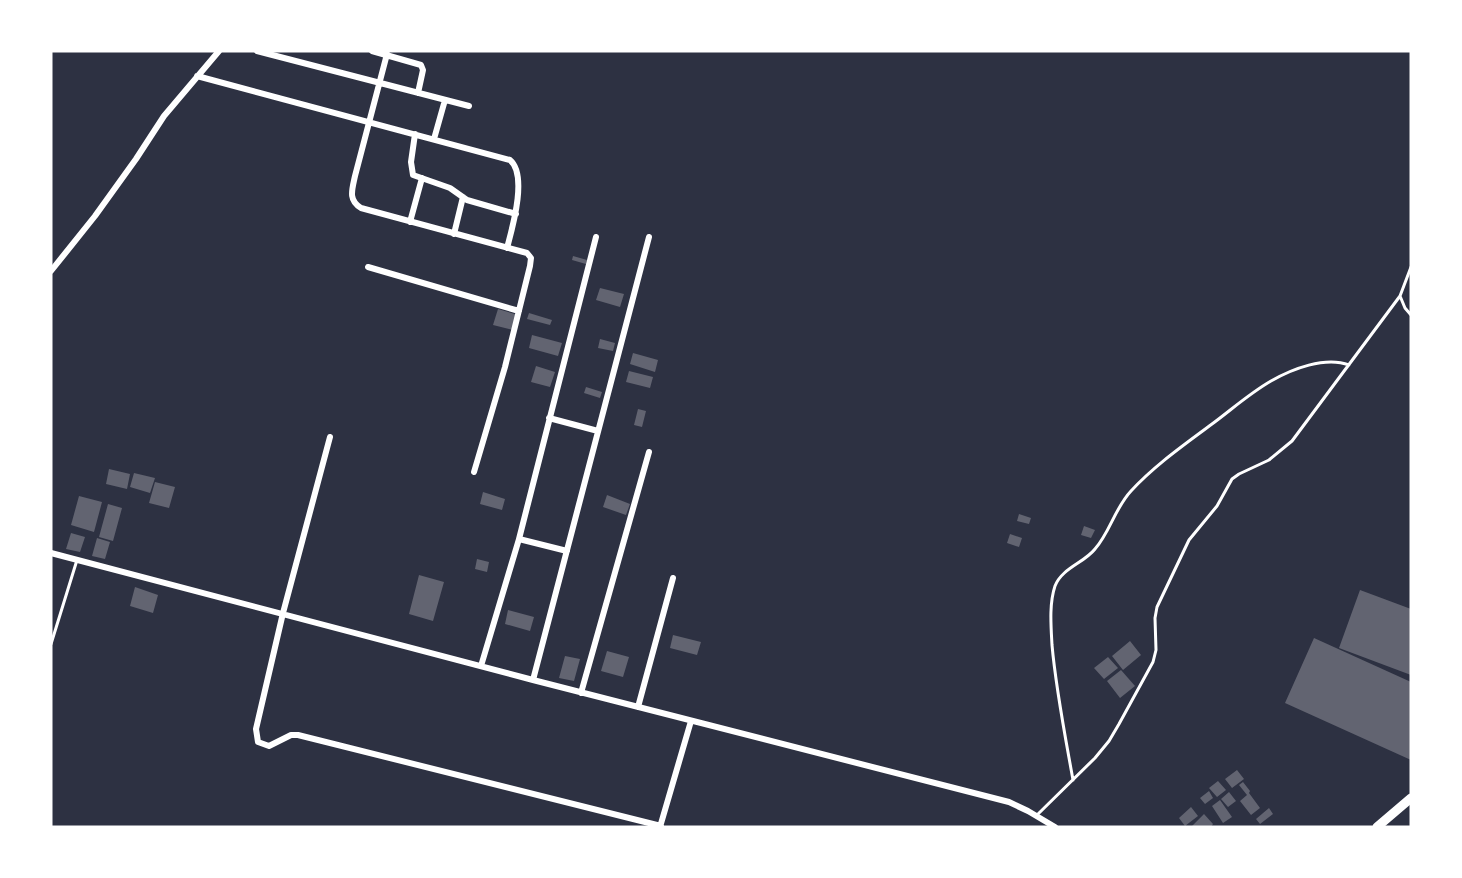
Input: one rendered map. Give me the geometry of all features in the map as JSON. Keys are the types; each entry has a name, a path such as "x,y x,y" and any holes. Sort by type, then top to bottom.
{"main road":[{"path":"1377,827 1411,798"}],"street":[{"path":"51,271 95,216 164,116 219,51"},
{"path":"257,51 469,106"},
{"path":"372,51 421,65 423,70 418,93"},
{"path":"387,54 351,196 354,204 410,222 527,253 531,258 519,311 474,472"},
{"path":"197,76 510,160 515,164 518,201 507,248"},
{"path":"434,139 445,100"},
{"path":"415,134 411,171 413,175 450,188 476,203 516,214"},
{"path":"410,222 422,178"},
{"path":"454,234 463,197"},
{"path":"482,666 519,539 596,237"},
{"path":"533,680 649,237"},
{"path":"368,267 519,311"},
{"path":"549,418 598,431"},
{"path":"330,437 283,613 256,729 255,737 258,742 269,746 291,735 298,735 660,826 691,721"},
{"path":"581,693 649,452"},
{"path":"519,539 567,551"},
{"path":"51,552 581,693 1009,802 1055,827"},
{"path":"638,707 673,578"}],"lane":[{"path":"1037,816 1109,741 1153,662 1156,650 1157,607 1189,540 1217,506 1232,479 1269,460 1292,441 1400,296 1411,267"},
{"path":"1400,296 1411,315"},
{"path":"1073,780 1057,694 1051,622 1053,594 1061,576 1096,548 1131,491 1163,461 1252,394 1272,381 1318,363 1333,361 1349,365"},
{"path":"51,644 77,560"}],"building":[{"path":"573,256 587,260 586,264 572,260"},
{"path":"600,288 624,294 620,307 596,300"},
{"path":"498,309 518,315 513,330 493,325"},
{"path":"529,313 552,320 550,325 527,319"},
{"path":"532,335 562,343 558,356 529,348"},
{"path":"600,339 615,343 613,351 598,348"},
{"path":"633,353 658,360 655,372 630,364"},
{"path":"536,366 555,372 550,387 531,382"},
{"path":"629,371 653,377 650,388 626,382"},
{"path":"586,387 602,392 600,398 584,393"},
{"path":"638,409 646,411 642,427 634,425"},
{"path":"109,469 130,474 127,489 106,484"},
{"path":"134,473 155,478 150,493 130,487"},
{"path":"155,482 175,487 169,508 149,503"},
{"path":"483,492 505,499 502,510 480,504"},
{"path":"607,495 630,504 626,515 603,507"},
{"path":"79,496 102,502 94,532 71,525"},
{"path":"108,504 122,508 113,541 99,537"},
{"path":"1019,514 1031,518 1029,524 1017,521"},
{"path":"1084,526 1095,530 1091,538 1081,535"},
{"path":"71,533 85,537 80,552 66,549"},
{"path":"1010,534 1022,538 1019,547 1007,543"},
{"path":"97,538 110,542 105,559 92,556"},
{"path":"477,559 489,562 487,572 475,569"},
{"path":"419,575 444,582 433,621 409,614"},
{"path":"135,587 158,595 153,613 130,606"},
{"path":"1360,590 1411,609 1411,675 1339,648"},
{"path":"508,610 534,617 530,631 505,624"},
{"path":"673,635 701,642 697,655 670,648"},
{"path":"1314,638 1411,682 1411,760 1285,703"},
{"path":"1130,641 1141,655 1123,670 1112,656"},
{"path":"607,651 629,657 623,677 601,671"},
{"path":"565,656 580,659 574,681 559,678"},
{"path":"1108,657 1118,668 1104,679 1094,668"},
{"path":"1121,670 1135,686 1120,698 1107,681"},
{"path":"1237,770 1244,779 1232,788 1225,779"},
{"path":"1218,781 1226,790 1217,797 1209,788"},
{"path":"1243,782 1260,808 1251,815 1240,801 1247,795 1239,785"},
{"path":"1209,791 1213,798 1205,804 1200,798"},
{"path":"1229,792 1236,801 1228,807 1221,799"},
{"path":"1220,800 1232,817 1223,823 1212,806"},
{"path":"1191,807 1198,816 1185,826 1179,818"},
{"path":"1269,808 1273,814 1260,824 1256,819"},
{"path":"1204,814 1213,824 1211,827 1191,827"}]}
